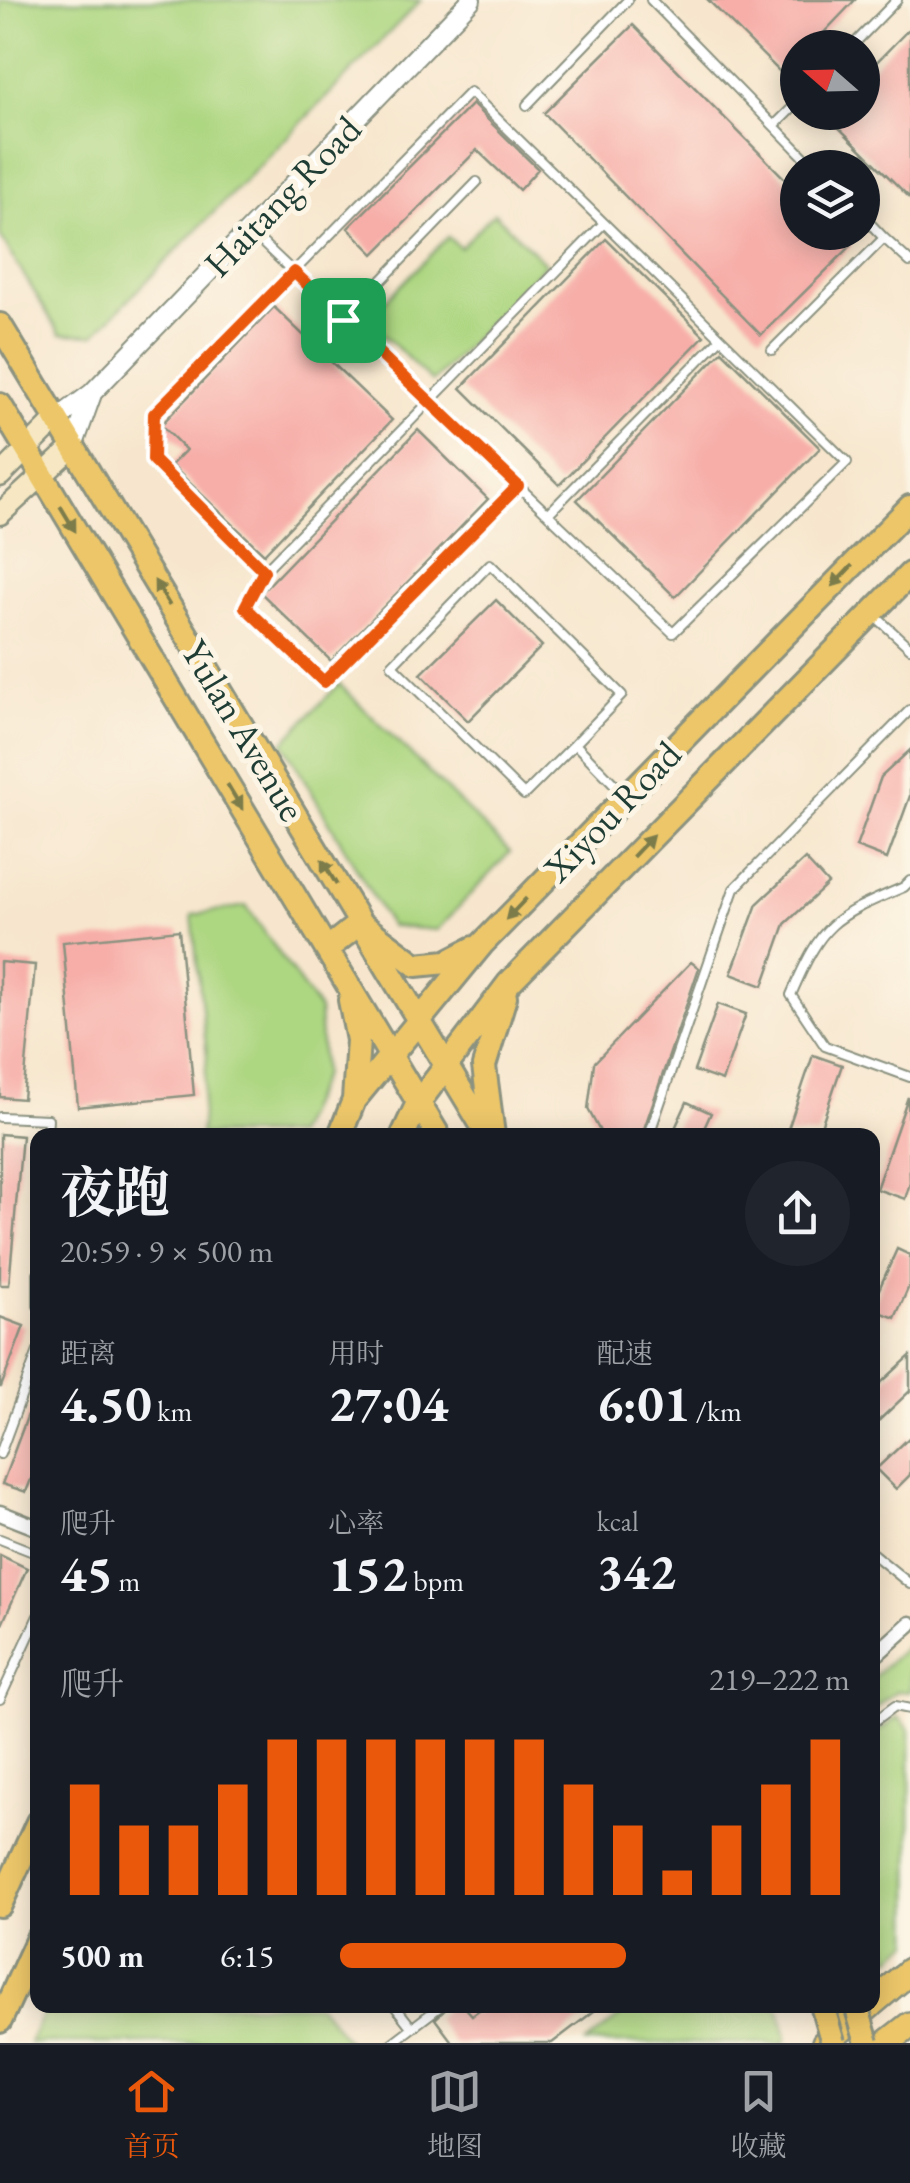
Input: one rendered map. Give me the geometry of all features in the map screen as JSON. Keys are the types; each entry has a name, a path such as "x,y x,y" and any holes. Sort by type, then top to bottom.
{"highway":[{"path":"880,1996 910,1971"},
{"path":"824,2043 860,2013"},
{"path":"888,2043 910,2025"}],"main road":[{"name":"Yulan Avenue","path":"0,325 486,1128"},
{"name":"Yulan Avenue","path":"0,405 434,1128"},
{"path":"0,476 57,419"},
{"path":"0,514 74,447"},
{"name":"Xiyou Road","path":"343,1128 354,1100 482,944 910,506"},
{"name":"Xiyou Road","path":"406,1128 418,1103 509,983 910,574"},
{"path":"326,949 360,923 416,965 447,962 482,944"},
{"path":"346,982 358,1040 354,1100"},
{"path":"490,1128 484,1066 509,983"},
{"path":"0,1904 6,1874 30,1835"},
{"path":"0,2021 30,1955"},
{"path":"824,2013 833,2043"},
{"path":"858,2013 867,2043"}],"street":[{"name":"Haitang Road","path":"57,419 92,393 472,0"},
{"path":"74,447 92,393"},
{"path":"0,1513 30,1525"},
{"path":"880,1651 910,1624"}],"lane":[{"path":"528,105 628,0"},
{"path":"651,0 798,150"},
{"path":"867,30 896,0"},
{"path":"249,230 294,272 518,486 674,633 847,462 470,92 294,272 154,414 153,460 264,571"},
{"path":"774,126 780,120"},
{"path":"343,320 478,182"},
{"path":"518,486 324,682 245,607 264,571 604,223"},
{"path":"880,234 910,262"},
{"path":"772,350 884,238"},
{"path":"548,514 721,338"},
{"path":"490,564 622,695 574,744 524,795 392,665 490,564"},
{"path":"872,613 910,648"},
{"path":"651,1128 734,889 910,710"},
{"path":"574,744 626,796"},
{"path":"910,881 844,913 813,945 792,995 825,1046 910,1078"},
{"path":"0,1117 48,1119 47,1128"},
{"path":"0,1454 30,1373"},
{"path":"0,1539 30,1551"},
{"path":"880,1560 910,1584"},
{"path":"0,1699 30,1633"},
{"path":"880,1717 895,1706 910,1709"},
{"path":"400,2013 412,2028"},
{"path":"392,2043 432,2013"}],"green space":[{"path":"0,0 421,0 94,335 60,334 0,236"},
{"path":"494,213 546,264 432,382 368,319 448,237 460,248"},
{"path":"339,684 510,852 437,930 390,926 283,743"},
{"path":"246,906 319,1010 323,1074 298,1128 201,1128 207,1056 192,915"},
{"path":"910,1643 910,1692 896,1691 880,1704 880,1671"},
{"path":"898,1717 910,1730 910,1942 891,1958 880,1920 880,1730"},
{"path":"43,2013 325,2013 349,2043 29,2043"},
{"path":"624,2013 780,2013 787,2037 784,2043 586,2043"}],"building":[{"path":"708,0 855,0 826,30 780,30 780,72"},
{"path":"633,25 780,174 780,250 847,250 761,335 544,113"},
{"path":"910,28 910,198 880,168 880,150 861,150 841,130 880,130 880,59"},
{"path":"472,104 538,169 519,190 477,150 374,254 348,228"},
{"path":"606,239 704,336 559,485 461,388"},
{"path":"274,307 392,420 264,554 171,465 186,450 161,425"},
{"path":"722,351 820,448 675,597 577,500"},
{"path":"418,430 488,499 331,661 261,593"},
{"path":"496,600 542,646 468,721 421,674"},
{"path":"910,750 910,796 887,859 856,847 881,777"},
{"path":"805,859 828,884 785,924 763,986 731,974 757,904"},
{"path":"179,930 194,1095 78,1107 63,942"},
{"path":"0,962 35,965 23,1099 0,1097"},
{"path":"691,962 699,968 644,1128 598,1128 588,1109 594,1063"},
{"path":"718,1004 746,1014 722,1081 694,1071"},
{"path":"813,1055 842,1065 820,1128 788,1128"},
{"path":"908,1097 910,1183 905,1199 880,1190 880,1178"},
{"path":"687,1102 711,1113 704,1128 675,1128"},
{"path":"0,1134 22,1136 9,1285 0,1285"},
{"path":"897,1249 910,1255 910,1284 895,1318 880,1312 880,1287"},
{"path":"0,1317 24,1326 1,1387 0,1387"},
{"path":"910,1356 910,1391 880,1419 880,1384"},
{"path":"30,1409 30,1482 26,1492 2,1484"},
{"path":"910,1437 910,1475 896,1489 880,1473 880,1465"},
{"path":"0,1555 27,1568 0,1629"},
{"path":"441,2013 591,2013 552,2043 453,2043 435,2019"}],"route":[{"path":"294,272 343,320 518,486 324,682 245,607 264,571 153,460 154,414 294,272"}]}
